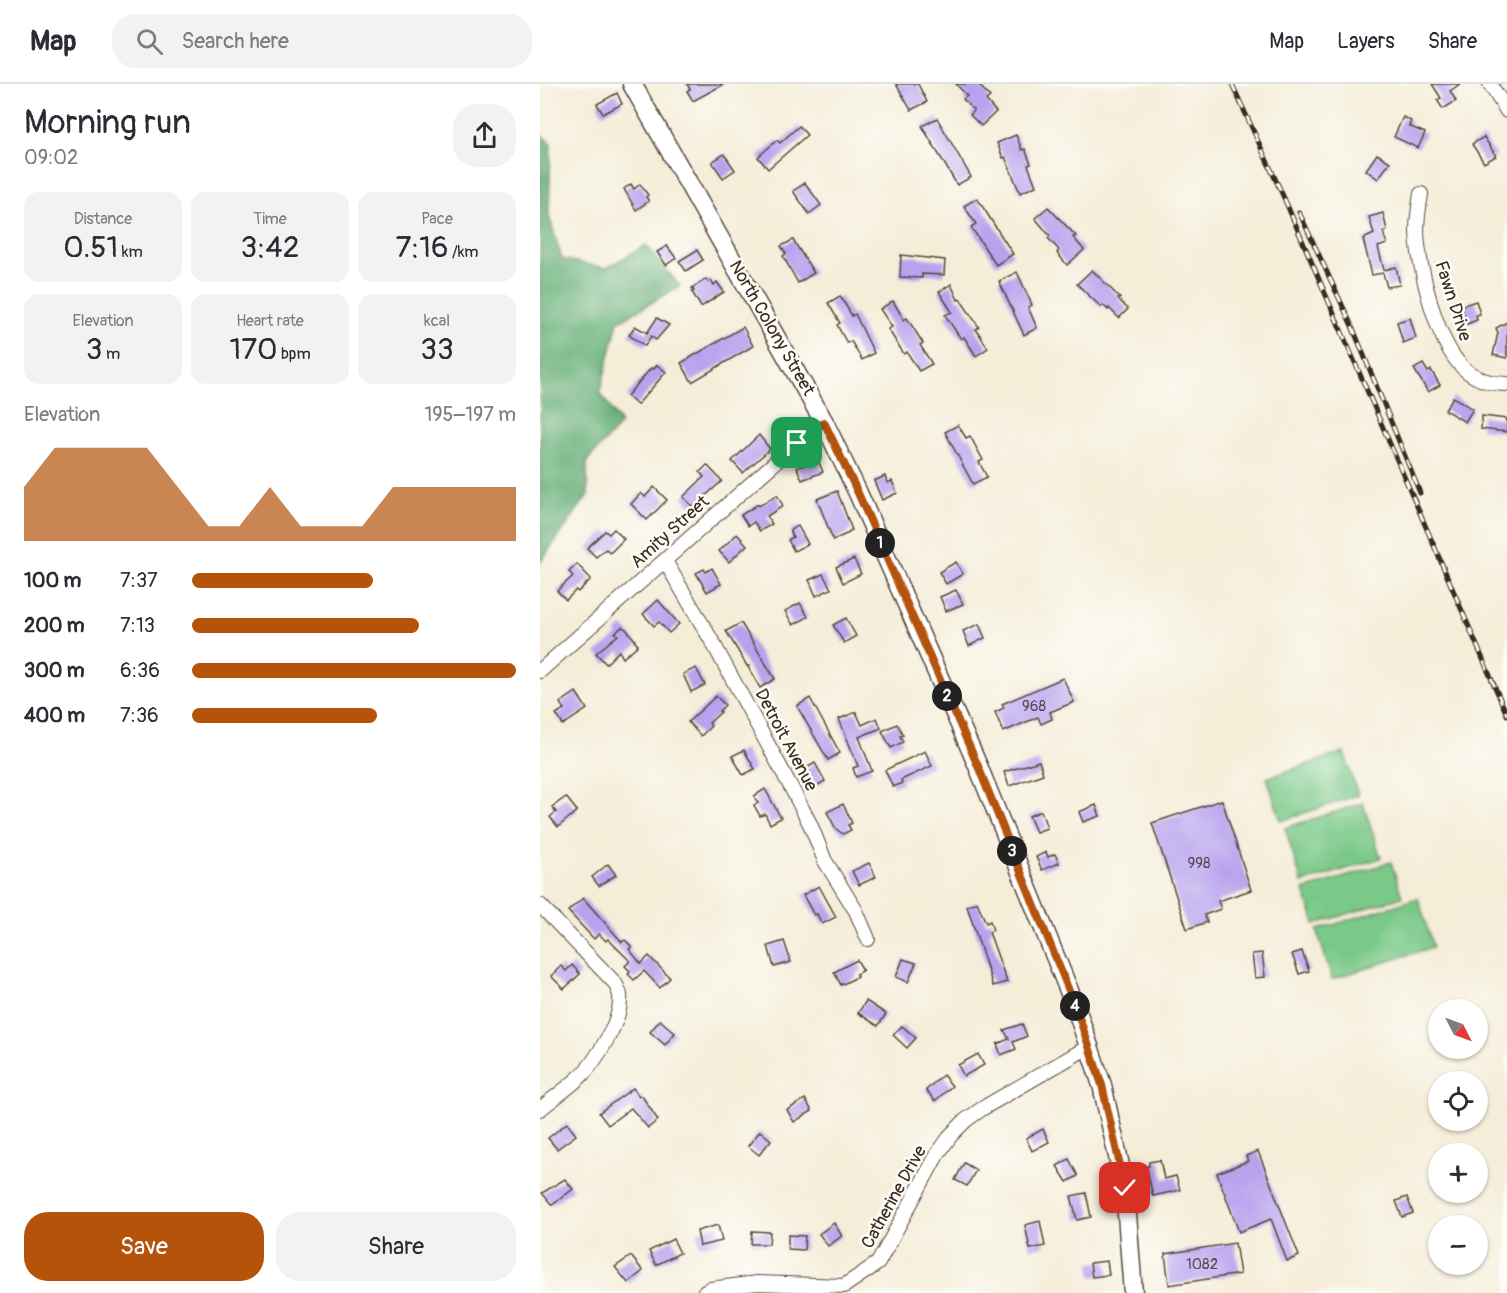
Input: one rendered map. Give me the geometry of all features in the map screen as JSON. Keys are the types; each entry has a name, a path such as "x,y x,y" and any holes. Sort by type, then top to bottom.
{"main road":[{"name":"North Colony Street","path":"633,84 824,422 858,493 978,766 1090,1046 1125,1188 1133,1293"}],"street":[{"path":"1490,84 1507,111"},
{"name":"Fawn Drive","path":"1420,194 1419,251 1431,303 1447,347 1455,360 1467,372 1496,384 1507,384"},
{"name":"Amity Street","path":"540,671 797,443 824,422"},
{"name":"Detroit Avenue","path":"665,561 713,642 792,789 811,826 825,861 856,911 868,939"},
{"path":"540,905 615,983 620,992 620,1001 613,1025 593,1061 570,1085 540,1109"},
{"name":"Catherine Drive","path":"704,1293 710,1289 844,1286 878,1263 937,1155 951,1135 966,1120 1090,1046"}],"green space":[{"path":"540,134 551,143 549,216 562,259 606,268 646,245 680,286 618,322 600,392 621,424 587,461 588,495 540,563"},
{"path":"1344,752 1358,795 1281,821 1267,778"},
{"path":"1363,803 1381,858 1302,883 1285,828"},
{"path":"1391,862 1402,897 1315,924 1304,890"},
{"path":"1418,898 1433,947 1332,979 1317,930"}],"building":[{"path":"687,84 724,84 693,101 687,91 690,89"},
{"path":"896,84 918,84 927,102 911,110"},
{"path":"956,84 978,84 990,97 986,100 996,112 981,126 970,115 974,111 963,99 967,96"},
{"path":"1432,84 1460,84 1450,91 1456,101 1443,109 1437,100 1441,98"},
{"path":"617,93 622,104 603,114 597,104"},
{"path":"1403,117 1411,121 1409,126 1425,133 1418,148 1394,137"},
{"path":"937,118 971,177 957,185 922,126"},
{"path":"799,126 807,135 768,169 758,157 777,140 780,143"},
{"path":"1016,135 1031,164 1028,165 1036,186 1020,193 997,143"},
{"path":"1484,137 1496,156 1484,163 1472,144"},
{"path":"724,154 735,170 723,178 712,162"},
{"path":"1377,154 1390,162 1378,179 1366,170"},
{"path":"805,183 821,205 809,214 793,191"},
{"path":"631,184 634,189 640,184 648,195 646,197 649,201 636,210 624,189"},
{"path":"977,198 1013,254 996,265 971,227 976,224 964,206"},
{"path":"1048,207 1076,236 1073,237 1084,250 1067,265 1057,253 1059,250 1048,238 1050,236 1035,218"},
{"path":"1383,213 1387,230 1383,232 1387,244 1378,247 1384,270 1396,267 1400,285 1387,287 1383,273 1372,275 1363,239 1374,234 1369,217"},
{"path":"793,240 814,273 798,283 783,256 786,254 781,246"},
{"path":"667,246 676,258 666,265 657,252"},
{"path":"697,250 703,260 686,271 679,261"},
{"path":"901,255 945,260 944,275 922,274 922,278 900,277"},
{"path":"1092,270 1128,309 1119,318 1109,308 1108,310 1103,305 1101,307 1077,284"},
{"path":"1017,272 1032,305 1028,307 1037,328 1024,335 999,281"},
{"path":"706,279 708,282 711,280 714,285 717,282 724,292 701,307 692,288"},
{"path":"951,284 958,300 960,299 979,327 976,329 988,348 976,356 964,337 961,339 945,315 952,312 939,292"},
{"path":"840,296 852,316 855,314 874,353 862,360 851,341 847,343 837,325 840,323 828,303"},
{"path":"893,301 904,320 907,318 923,343 920,345 932,364 919,371 907,352 904,354 888,329 892,327 880,309"},
{"path":"1476,301 1480,314 1476,315 1477,320 1467,324 1461,306"},
{"path":"657,318 669,325 656,340 651,336 645,346 629,335 635,326 647,333"},
{"path":"1410,318 1416,338 1403,343 1397,322"},
{"path":"1507,322 1507,358 1493,355 1498,333 1496,328"},
{"path":"743,327 753,346 692,382 681,363"},
{"path":"1423,364 1428,372 1431,370 1440,385 1428,392 1414,369"},
{"path":"657,365 666,372 637,405 627,396 651,368 654,369"},
{"path":"1453,397 1473,409 1465,422 1445,410"},
{"path":"1482,416 1507,419 1507,432 1481,429"},
{"path":"958,425 966,438 970,436 983,460 979,462 987,477 973,484 945,432"},
{"path":"759,435 770,449 743,473 732,461"},
{"path":"818,460 823,472 802,480 797,468"},
{"path":"707,465 722,481 693,507 683,497 704,477 700,472"},
{"path":"885,476 887,483 892,481 897,493 882,500 874,481"},
{"path":"654,487 667,500 647,520 631,504 641,493 645,497"},
{"path":"837,491 852,530 833,540 817,499"},
{"path":"777,495 783,506 767,516 772,524 760,531 754,522 748,526 741,515"},
{"path":"798,526 808,544 794,551 788,540 793,537 790,530"},
{"path":"614,529 624,539 610,553 606,549 596,557 587,548 605,531 609,534"},
{"path":"737,534 747,545 729,562 719,551"},
{"path":"854,559 861,574 843,583 836,567"},
{"path":"956,562 963,574 946,584 939,572"},
{"path":"577,564 591,579 566,600 557,591 573,576 569,572"},
{"path":"712,568 721,584 707,592 696,573 704,569 706,572"},
{"path":"823,574 831,589 816,596 809,580"},
{"path":"956,590 963,604 946,611 940,597"},
{"path":"658,600 679,624 669,633 659,622 654,626 643,614"},
{"path":"800,603 808,617 793,625 785,611"},
{"path":"846,618 856,636 844,643 833,625"},
{"path":"741,623 775,679 760,688 749,666 726,631"},
{"path":"979,624 985,638 969,646 963,631"},
{"path":"622,627 638,645 623,658 619,651 606,664 596,653 618,635 615,633"},
{"path":"696,668 705,685 691,692 683,674"},
{"path":"1063,678 1074,702 1050,712 1052,719 1041,724 1038,717 1003,732 995,712 1004,708 1002,704"},
{"path":"576,692 587,709 563,725 556,714 564,709 560,703"},
{"path":"716,696 725,705 701,736 688,722"},
{"path":"810,698 840,753 828,760 797,706"},
{"path":"856,712 862,725 877,718 881,728 859,737 872,771 856,777 853,768 858,766 839,719"},
{"path":"897,724 903,735 900,736 903,742 891,748 882,731"},
{"path":"744,750 755,769 743,775 732,756"},
{"path":"925,751 932,766 901,780 902,783 893,787 885,770"},
{"path":"1039,761 1043,774 1009,786 1004,772"},
{"path":"815,763 825,781 813,788 803,770"},
{"path":"765,789 781,818 770,824 765,814 760,816 754,805 758,803 754,796"},
{"path":"566,797 577,811 558,827 550,817 556,812 552,807"},
{"path":"1222,800 1251,890 1218,901 1221,909 1204,915 1207,922 1187,929 1152,823"},
{"path":"843,804 852,823 848,825 851,830 843,834 836,829 827,812"},
{"path":"1096,805 1100,816 1083,822 1079,812"},
{"path":"1041,811 1047,828 1036,832 1029,816"},
{"path":"1046,852 1048,857 1055,854 1059,863 1042,870 1036,857"},
{"path":"869,863 876,877 859,885 852,871"},
{"path":"608,864 616,875 599,886 592,877"},
{"path":"819,886 836,917 822,924 803,895"},
{"path":"583,898 622,942 625,940 632,947 629,949 641,964 649,956 670,978 660,988 644,971 634,980 628,974 630,971 625,966 630,961 608,939 606,941 599,934 594,939 568,911"},
{"path":"977,902 986,923 990,921 993,930 989,932 1007,982 993,986 967,906"},
{"path":"784,941 791,962 774,967 768,946"},
{"path":"1302,951 1309,971 1299,974 1292,954"},
{"path":"1262,953 1265,977 1255,978 1252,954"},
{"path":"903,959 916,963 908,982 896,977"},
{"path":"857,960 863,970 856,974 857,977 841,985 834,972"},
{"path":"572,965 580,974 564,989 551,976 561,966 566,971"},
{"path":"866,1001 886,1014 878,1026 858,1013"},
{"path":"660,1020 675,1033 665,1045 650,1032"},
{"path":"1022,1024 1027,1036 1013,1042 1016,1049 1001,1055 997,1044 1009,1039 1004,1030"},
{"path":"902,1026 916,1038 907,1048 893,1035"},
{"path":"978,1054 984,1065 964,1076 958,1065"},
{"path":"943,1075 952,1086 935,1101 926,1090"},
{"path":"633,1088 639,1096 642,1096 658,1120 648,1128 631,1108 608,1125 599,1113"},
{"path":"805,1099 812,1111 794,1122 787,1110"},
{"path":"567,1123 576,1135 557,1149 548,1138"},
{"path":"1043,1129 1049,1142 1032,1151 1026,1138"},
{"path":"760,1131 771,1140 759,1155 748,1146"},
{"path":"1258,1151 1299,1256 1287,1261 1271,1219 1239,1232 1217,1173 1248,1161 1246,1156"},
{"path":"1069,1159 1078,1176 1067,1182 1057,1166"},
{"path":"1160,1160 1164,1179 1176,1176 1180,1190 1153,1196 1146,1167 1149,1166 1149,1162"},
{"path":"964,1163 976,1170 967,1186 955,1180"},
{"path":"565,1179 573,1189 552,1205 542,1193"},
{"path":"1086,1193 1091,1217 1077,1220 1071,1196"},
{"path":"1407,1197 1413,1213 1402,1217 1396,1201"},
{"path":"1040,1221 1045,1246 1030,1249 1025,1225"},
{"path":"834,1223 842,1236 828,1246 819,1234"},
{"path":"718,1225 722,1241 700,1246 697,1231"},
{"path":"752,1231 770,1232 769,1244 751,1244"},
{"path":"788,1235 805,1236 804,1250 788,1249"},
{"path":"673,1239 680,1253 656,1265 649,1251"},
{"path":"1235,1243 1240,1274 1169,1285 1165,1254"},
{"path":"631,1256 643,1271 628,1283 615,1267"},
{"path":"1107,1261 1109,1275 1092,1277 1090,1263"}],"railway":[{"path":"1232,84 1284,198 1507,715"},
{"path":"1299,212 1352,326 1420,493"}],"route":[{"path":"797,443 824,422 858,493 978,766 1076,1008 1102,1085 1125,1188"}]}
